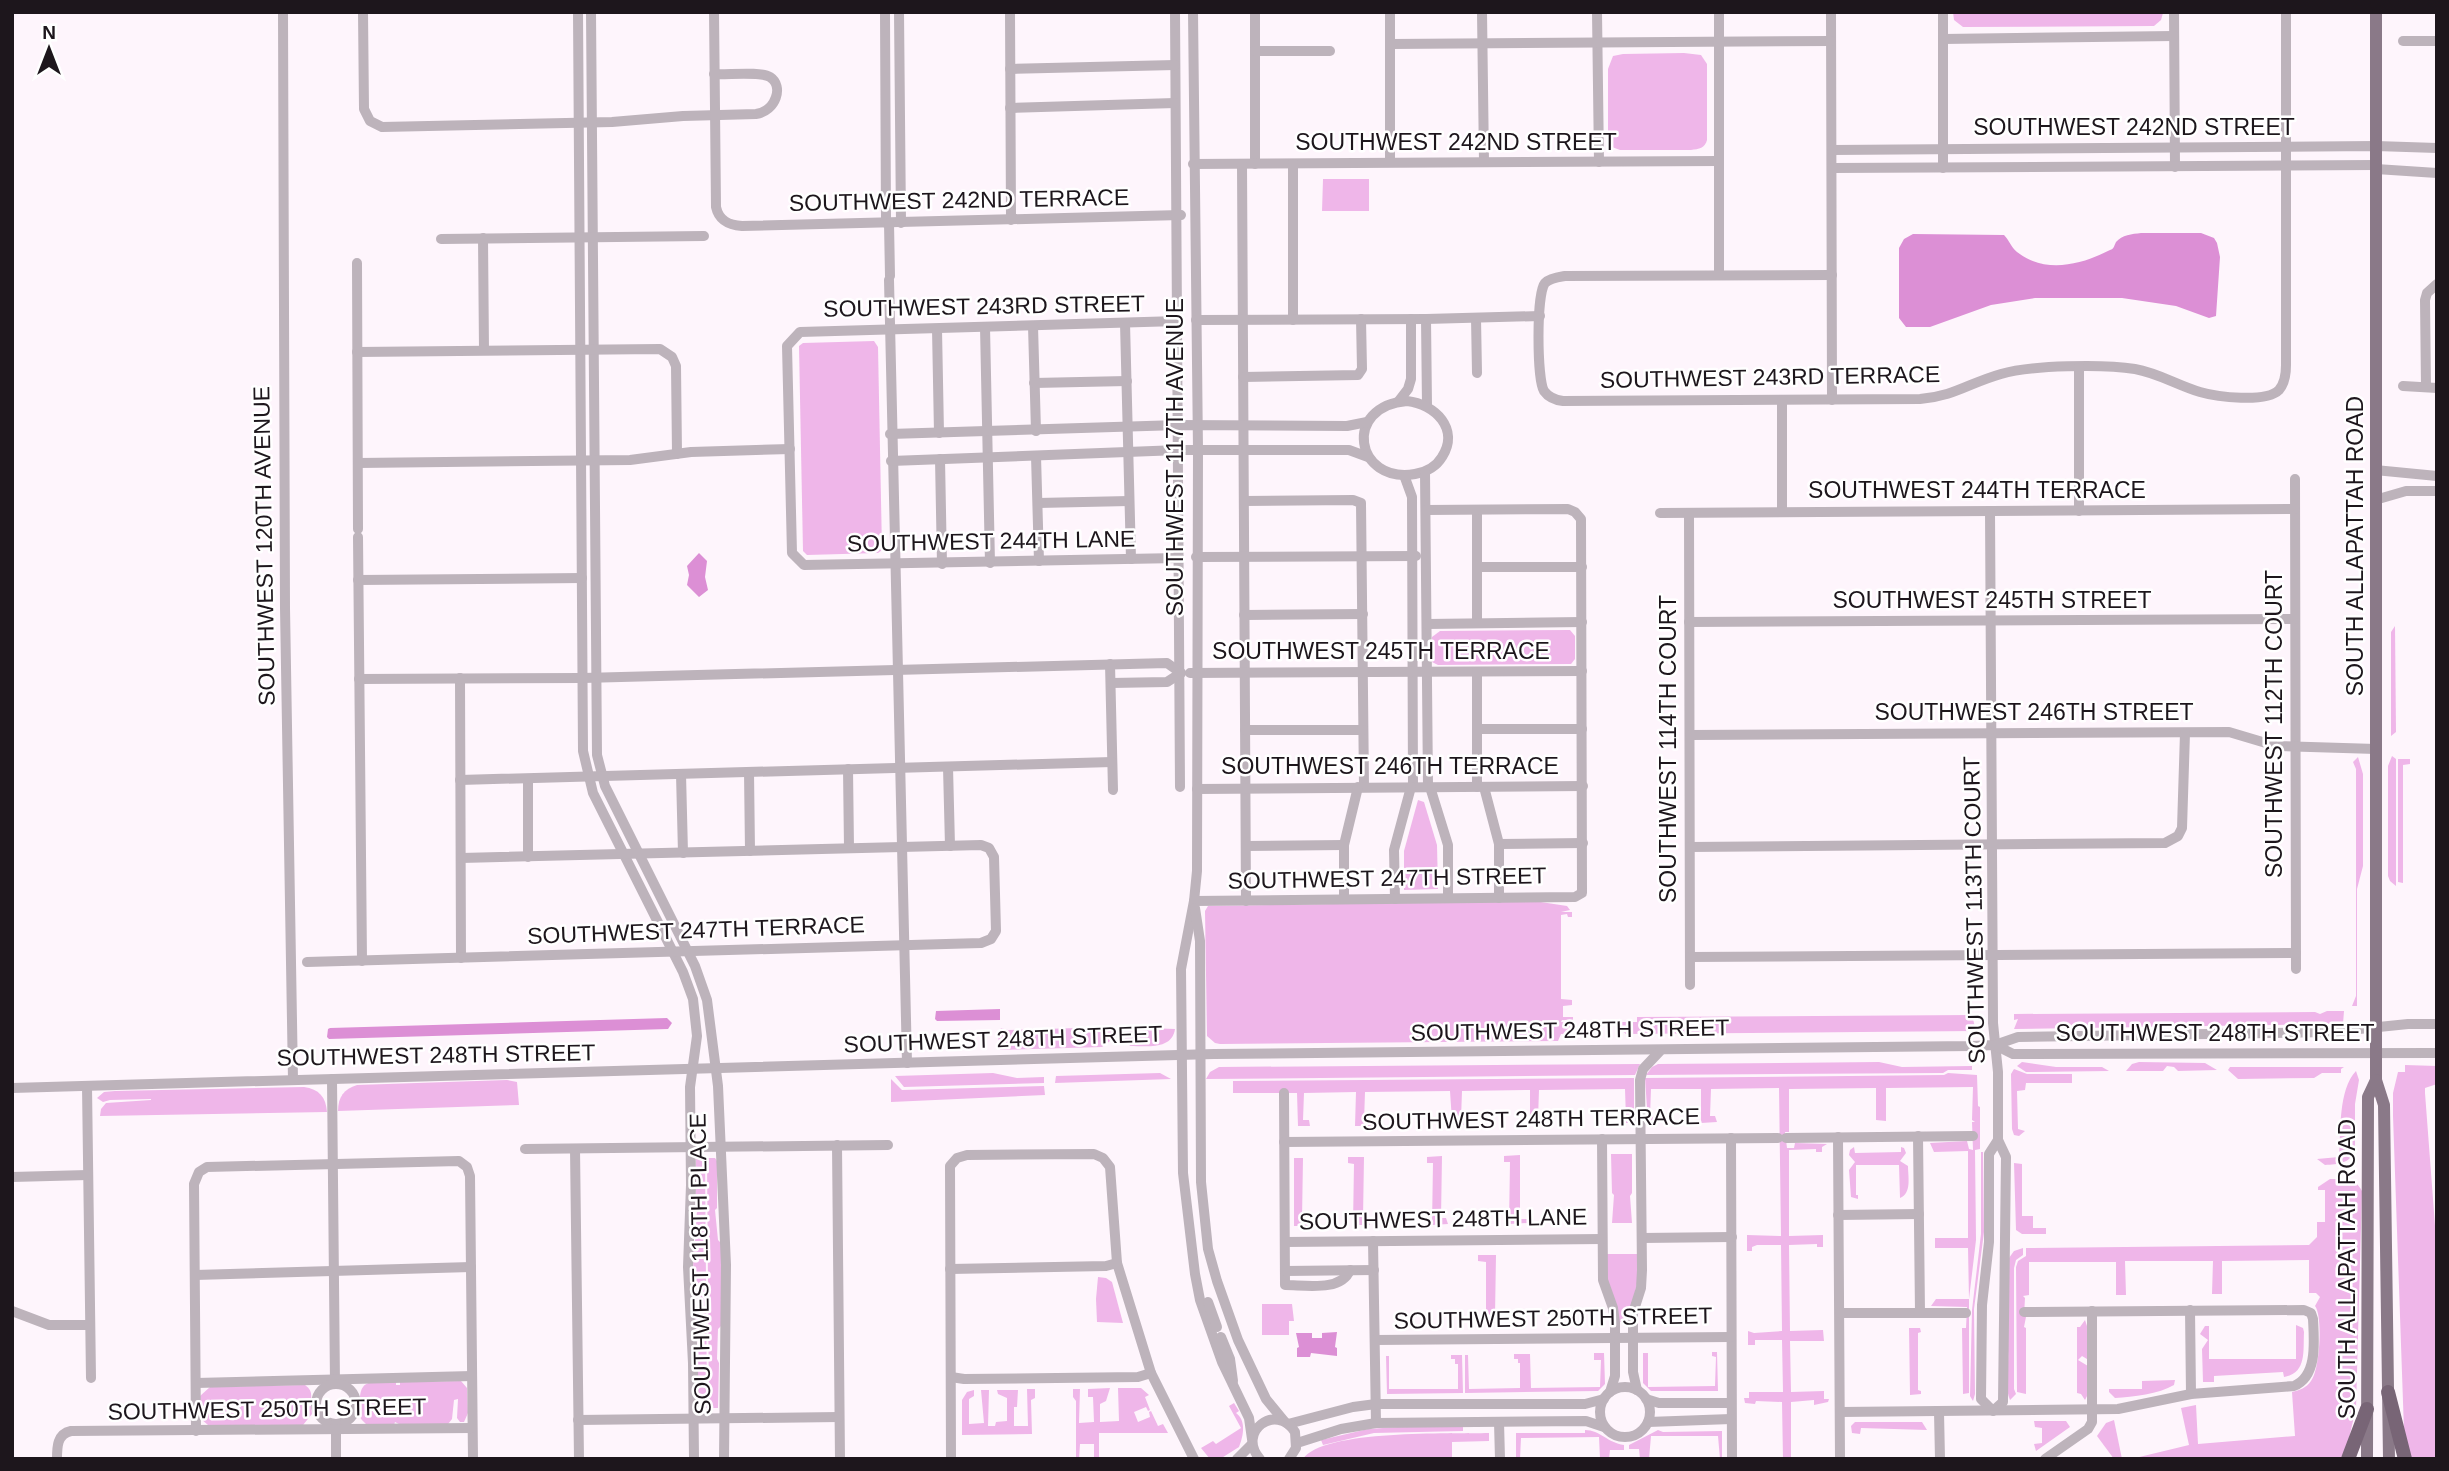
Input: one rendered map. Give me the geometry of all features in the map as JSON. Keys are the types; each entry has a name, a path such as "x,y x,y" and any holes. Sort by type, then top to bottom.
{"highway":[{"path":"2388,1392 2405,1459"},
{"path":"2348,1459 2367,1409"}],"main road":[{"name":"SOUTH ALLAPATTAH ROAD","path":"2376,12 2376,1080 2384,1105 2389,1459"},
{"name":"SOUTH ALLAPATTAH ROAD","path":"2367,1459 2368,1097 2376,1080"}],"street":[{"name":"SOUTHWEST 120TH AVENUE","path":"283,12 285,594 293,1080"},
{"path":"363,12 364,109 370,121 378,126 393,128 579,123 766,112 774,104 775,83 768,76 715,74"},
{"name":"SOUTHWEST 118TH PLACE","path":"578,12 583,751 588,778 597,802 674,952 690,987 696,1012 697,1036 690,1087 688,1287 694,1459"},
{"name":"SOUTHWEST 118TH PLACE","path":"591,12 597,748 601,777 688,952 706,995 718,1091 726,1285 724,1459"},
{"path":"714,12 715,115"},
{"path":"886,12 892,223"},
{"path":"899,12 889,330 906,1063"},
{"path":"1010,12 1011,220"},
{"name":"SOUTHWEST 117TH AVENUE","path":"1175,12 1180,450 1180,787"},
{"name":"SOUTHWEST 117TH AVENUE","path":"1193,12 1198,450 1197,871 1181,970 1183,1173 1195,1274 1209,1329 1248,1415 1252,1441 1260,1459"},
{"path":"1255,12 1255,164"},
{"path":"1390,12 1390,162"},
{"path":"1482,12 1484,162"},
{"path":"1597,12 1599,162"},
{"path":"1719,12 1719,275"},
{"path":"1831,12 1832,400"},
{"path":"1943,12 1943,168"},
{"path":"2174,12 2175,167"},
{"path":"2286,12 2286,165"},
{"path":"1943,39 2174,36"},
{"path":"1391,44 1831,41"},
{"path":"2403,41 2437,41"},
{"path":"1255,51 1330,51"},
{"path":"1010,69 1175,65"},
{"path":"1010,108 1175,103"},
{"name":"SOUTHWEST 242ND TERRACE","path":"715,115 717,213 725,222 742,226 1194,215"},
{"name":"SOUTHWEST 242ND STREET","path":"1832,150 2376,146 2437,148"},
{"name":"SOUTHWEST 242ND STREET","path":"1194,164 1719,161"},
{"path":"1242,164 1246,901"},
{"path":"1293,164 1293,320"},
{"name":"SOUTHWEST 242ND STREET","path":"1832,168 2286,165 2376,167 2437,173"},
{"name":"SOUTHWEST 243RD TERRACE","path":"1540,316 1540,374 1546,394 1563,401 1943,397 2010,371 2032,368 2140,370 2161,375 2202,393 2263,397 2280,389 2286,365 2286,165"},
{"path":"441,239 704,236"},
{"path":"483,238 484,350"},
{"path":"357,263 362,961"},
{"path":"1196,320 1426,320 1540,316 1541,291 1549,280 1565,276 1832,275"},
{"path":"2403,386 2431,387 2425,300 2434,286"},
{"path":"1476,318 1477,373"},
{"path":"1243,377 1358,375 1362,369 1361,319"},
{"path":"1398,402 1408,389 1411,379 1411,320"},
{"path":"1426,320 1427,406"},
{"name":"SOUTHWEST 243RD STREET","path":"790,449 787,345 800,332 1178,321"},
{"path":"1125,323 1130,559"},
{"path":"1033,326 1036,431"},
{"path":"985,327 990,563"},
{"path":"937,329 939,433"},
{"path":"357,352 657,348 672,356 677,369 677,454"},
{"path":"2079,368 2079,511"},
{"path":"1034,383 1127,381"},
{"path":"1782,400 1782,512"},
{"path":"891,461 1128,455 1180,450 1349,450 1368,457 1385,471 1404,475 1425,472 1443,456 1448,436 1440,417 1427,406 1414,402 1398,402 1381,409 1367,422 1363,436 1368,457"},
{"path":"891,433 1036,431 1128,425 1347,426 1367,422"},
{"path":"358,463 642,460 677,454 790,449"},
{"name":"SOUTHWEST 244TH LANE","path":"790,449 792,553 804,565 1179,558"},
{"path":"1037,456 1039,561"},
{"path":"940,459 942,564"},
{"path":"2375,470 2437,476"},
{"path":"1425,472 1430,672 1429,787 1448,845 1448,898"},
{"path":"1395,899 1394,850 1412,787 1412,497 1404,475"},
{"name":"SOUTHWEST 112TH COURT","path":"2295,479 2296,970"},
{"path":"2375,499 2406,491 2437,491"},
{"path":"1244,500 1358,500 1362,507 1361,787 1344,845 1344,900"},
{"path":"1038,503 1129,502"},
{"path":"1426,510 1568,509 1579,516 1581,522 1583,843 1499,844"},
{"name":"SOUTHWEST 244TH TERRACE","path":"1660,513 2295,509"},
{"path":"1476,623 1477,510"},
{"name":"SOUTHWEST 113TH COURT","path":"1990,511 1995,1045 1998,1072 1998,1140 2006,1157 2003,1402 1993,1410 1981,1399 1982,1313 1989,1242 1989,1154 1998,1140"},
{"name":"SOUTHWEST 114TH COURT","path":"1689,513 1690,985"},
{"path":"1196,557 1426,556"},
{"path":"1477,567 1582,567"},
{"path":"358,580 582,578"},
{"path":"1244,615 1363,614"},
{"name":"SOUTHWEST 245TH STREET","path":"1689,622 2295,619"},
{"path":"1427,624 1582,622"},
{"path":"359,679 596,678 1167,663 1181,673 1167,682 1111,683"},
{"path":"1110,664 1113,790"},
{"name":"SOUTHWEST 245TH TERRACE","path":"1181,673 1582,671"},
{"path":"1477,672 1480,787 1499,844 1499,898"},
{"path":"460,678 461,958"},
{"path":"1477,729 1582,729"},
{"path":"1245,730 1363,730"},
{"name":"SOUTHWEST 246TH STREET","path":"1690,735 2229,732 2276,746 2376,749"},
{"path":"1690,847 2159,844 2175,839 2182,828 2185,733"},
{"path":"460,779 588,778 1112,762"},
{"path":"461,858 950,845 948,767"},
{"path":"848,769 849,848"},
{"path":"749,772 750,851"},
{"path":"681,774 684,853"},
{"path":"528,779 528,857"},
{"name":"SOUTHWEST 246TH TERRACE","path":"1197,789 1583,786"},
{"name":"SOUTHWEST 247TH STREET","path":"1194,901 1580,895 1583,886 1583,843"},
{"name":"SOUTHWEST 247TH TERRACE","path":"307,962 981,943 993,938 997,926 995,860 989,848 981,845 950,845"},
{"path":"1245,846 1344,845"},
{"name":"SOUTHWEST 117TH AVENUE","path":"1194,901 1200,941 1201,1177 1203,1213 1212,1266 1238,1340 1266,1399 1295,1432 1297,1443"},
{"path":"1690,957 2296,953"},
{"name":"SOUTHWEST 248TH STREET","path":"12,1088 1202,1054 1660,1051 1995,1045 2018,1037 2330,1032 2437,1024"},
{"name":"SOUTHWEST 248TH STREET","path":"1995,1045 2013,1054 2437,1053"},
{"path":"1289,1459 1297,1443 1341,1429 1376,1423 1586,1421 1604,1427 1617,1436 1630,1437 1641,1432 1648,1422 1650,1410 1634,1381 1633,1311 1642,1284 1640,1079 1645,1066 1660,1051"},
{"path":"332,1079 335,1382"},
{"path":"87,1086 90,1378"},
{"path":"1284,1093 1285,1285 1339,1283 1347,1277 1350,1270 1374,1270"},
{"path":"1918,1136 1920,1313"},
{"name":"SOUTHWEST 248TH TERRACE","path":"1284,1142 1973,1136"},
{"path":"1838,1137 1840,1459"},
{"path":"1731,1138 1732,1459"},
{"path":"1602,1139 1603,1280 1613,1308 1615,1338 1615,1376 1600,1411 1604,1427"},
{"path":"525,1149 888,1145"},
{"path":"837,1146 839,1459"},
{"path":"575,1149 579,1459"},
{"path":"951,1459 948,1171 952,1162 964,1156 977,1155 1094,1154 1105,1160 1110,1171 1117,1263 1151,1373 1194,1459"},
{"path":"196,1431 194,1184 197,1173 207,1167 454,1161 462,1162 468,1168 470,1180 473,1459"},
{"path":"12,1177 89,1175"},
{"path":"1838,1215 1919,1214"},
{"path":"1642,1238 1732,1237"},
{"name":"SOUTHWEST 248TH LANE","path":"1285,1242 1602,1239"},
{"path":"1373,1241 1376,1423"},
{"path":"950,1269 1106,1266 1117,1263"},
{"path":"195,1275 471,1267"},
{"path":"1195,1274 1205,1292 1232,1367 1232,1384"},
{"path":"2190,1310 2191,1394"},
{"path":"1840,1412 2127,1408 2191,1394 2288,1387 2303,1382 2311,1371 2312,1317 2307,1310 2024,1312"},
{"path":"12,1311 49,1325 89,1325"},
{"path":"2045,1459 2088,1429 2092,1422 2092,1311"},
{"path":"1839,1313 1966,1313"},
{"path":"1221,1337 1238,1340"},
{"name":"SOUTHWEST 250TH STREET","path":"1375,1340 1731,1337"},
{"path":"951,1377 1138,1377 1151,1373"},
{"path":"196,1383 335,1382 472,1376"},
{"path":"335,1382 321,1391 316,1405 320,1416 336,1427"},
{"path":"335,1382 350,1390 356,1406 348,1420 336,1427"},
{"path":"1237,1459 1252,1441 1255,1430 1273,1419 1286,1422 1376,1404 1585,1404 1625,1387 1660,1403 1731,1403"},
{"path":"1939,1412 1940,1459"},
{"path":"578,1420 839,1417"},
{"path":"1648,1422 1731,1419"},
{"path":"1499,1422 1500,1459"},
{"path":"336,1427 336,1459"},
{"name":"SOUTHWEST 250TH STREET","path":"57,1459 57,1447 63,1434 71,1432 336,1427 472,1428"}],"shaded area":[{"path":"1953,12 2163,13 2161,20 2154,26 1963,27 1954,20"},
{"path":"1684,53 1701,55 1707,64 1705,145 1691,150 1620,150 1612,147 1608,139 1608,69 1613,56"},
{"path":"1323,179 1369,179 1369,211 1322,211"},
{"path":"2141,233 2201,233 2214,238 2220,257 2216,316 2209,318 2176,306 2122,298 2035,298 1991,305 1930,327 1906,327 1899,318 1899,248 1904,239 1913,234 2004,235 2017,252 2028,259 2063,265 2087,260 2112,249 2121,238"},
{"path":"874,341 878,347 882,550 878,553 807,555 803,551 799,346 803,343"},
{"path":"699,553 707,561 705,577 708,590 699,597 687,585 687,566"},
{"path":"2395,626 2396,732 2391,736 2391,632"},
{"path":"1570,630 1575,636 1575,659 1571,664 1438,665 1432,662 1432,637 1440,631"},
{"path":"2392,756 2396,759 2396,886 2388,876 2388,766"},
{"path":"2358,757 2363,774 2363,866 2357,889 2357,1006 2352,1006 2356,996 2356,769 2353,762"},
{"path":"2398,759 2410,759 2410,764 2403,765 2403,883 2398,882"},
{"path":"1418,800 1424,802 1437,845 1438,889 1404,890 1404,851"},
{"path":"1534,901 1567,906 1570,910 1561,912 1572,912 1572,917 1561,915 1561,999 1572,1000 1572,1005 1563,1006 1563,1017 1573,1017 1573,1020 1561,1022 1573,1023 1567,1034 1561,1034 1558,1041 1220,1044 1207,1036 1205,911 1208,906"},
{"path":"1000,1009 1000,1020 935,1019 936,1011"},
{"path":"2327,1011 2344,1011 2343,1024 2014,1029 2018,1019 2014,1020 2014,1014 2320,1014"},
{"path":"1972,1015 1974,1031 1626,1034 1622,1031 1621,1022 1637,1022 1637,1017"},
{"path":"667,1018 672,1023 668,1029 327,1037 330,1028"},
{"path":"1114,1027 1110,1041 1102,1047 1000,1050 998,1036 1001,1028"},
{"path":"1122,1027 1175,1029 1173,1036 1164,1044 1130,1046 1122,1034"},
{"path":"1879,1062 1902,1067 1972,1066 1972,1070 1948,1070 1943,1073 1646,1075 1658,1064"},
{"path":"2022,1062 2056,1067 2102,1067 2109,1071 2026,1072 2017,1066"},
{"path":"2205,1063 2217,1070 2178,1071 2167,1066 2163,1071 2126,1071 2132,1064"},
{"path":"1640,1064 1635,1075 1206,1079 1210,1072 1219,1067"},
{"path":"2405,1065 2437,1066 2437,1084 2425,1088 2425,1093 2437,1252 2437,1459 2410,1459 2404,1430 2393,1093 2398,1072 2405,1072"},
{"path":"2230,1067 2344,1067 2341,1073 2322,1073 2314,1078 2238,1079 2228,1070"},
{"path":"2014,1069 2027,1074 2072,1074 2072,1083 2026,1083 2025,1090 2017,1091 2018,1129 2025,1131 2019,1136 2014,1135 2012,1129 2011,1074"},
{"path":"2356,1071 2359,1080 2355,1104 2355,1150 2347,1161 2325,1165 2317,1159 2339,1157 2343,1100 2350,1079"},
{"path":"993,1073 1017,1078 1044,1077 1044,1083 904,1087 895,1076"},
{"path":"1160,1073 1171,1079 1055,1083 1056,1076"},
{"path":"1948,1073 1977,1075 1980,1107 1980,1149 1975,1150 1976,1240 1969,1299 1968,1248 1935,1248 1935,1238 1968,1238 1968,1151 1934,1152 1930,1143 1967,1141 1969,1149 1973,1150 1973,1087 1886,1088 1886,1121 1876,1120 1876,1088 1789,1089 1789,1132 1785,1132 1787,1148 1794,1148 1795,1143 1827,1144 1822,1147 1822,1152 1816,1152 1816,1149 1789,1150 1789,1236 1823,1235 1823,1247 1817,1247 1817,1244 1789,1245 1790,1331 1823,1330 1824,1341 1790,1341 1791,1392 1824,1391 1824,1399 1829,1399 1828,1402 1814,1405 1814,1400 1791,1402 1791,1459 1783,1459 1782,1402 1745,1403 1744,1398 1749,1398 1749,1392 1783,1392 1782,1340 1755,1340 1755,1345 1748,1345 1748,1331 1782,1331 1781,1245 1757,1245 1752,1247 1752,1251 1747,1251 1747,1235 1781,1236 1779,1088 1711,1089 1710,1116 1715,1116 1717,1122 1701,1123 1701,1089 1651,1089 1650,1116 1656,1117 1657,1123 1648,1123 1645,1078"},
{"path":"1634,1078 1634,1123 1624,1123 1625,1089 1539,1090 1538,1119 1545,1120 1545,1124 1530,1124 1530,1090 1462,1091 1461,1119 1467,1119 1468,1125 1450,1125 1450,1091 1365,1092 1364,1122 1371,1122 1371,1126 1355,1126 1356,1092 1304,1093 1303,1120 1309,1120 1310,1126 1298,1126 1297,1093 1233,1093 1233,1081"},
{"path":"891,1079 902,1090 1044,1086 1045,1095 891,1102"},
{"path":"507,1080 517,1082 519,1105 338,1111 343,1094 357,1085"},
{"path":"304,1087 321,1095 327,1112 100,1116 106,1103 151,1099 103,1102 97,1098 104,1092 115,1091"},
{"path":"1854,1147 1855,1153 1901,1152 1901,1147 1904,1148 1906,1153 1900,1161 1908,1166 1909,1180 1904,1196 1900,1198 1899,1165 1856,1165 1858,1199 1851,1197 1849,1170 1855,1162 1849,1155"},
{"path":"1981,1152 1984,1232 1974,1309 1973,1401 1970,1396 1972,1310 1981,1234"},
{"path":"1611,1154 1632,1154 1632,1223 1612,1223 1614,1195"},
{"path":"1520,1155 1520,1219 1527,1219 1527,1223 1509,1224 1510,1162 1504,1162 1504,1156"},
{"path":"1442,1156 1441,1218 1446,1218 1448,1224 1432,1225 1433,1163 1427,1163 1427,1157"},
{"path":"1348,1157 1364,1157 1363,1218 1369,1219 1370,1225 1353,1225 1354,1164 1348,1163"},
{"path":"696,1158 705,1158 707,1408 699,1408 697,1403 696,1363 699,1360 697,1330 694,1327 693,1244 697,1211"},
{"path":"707,1158 715,1158 717,1161 715,1210 718,1240 721,1243 718,1408 709,1408"},
{"path":"1294,1158 1303,1158 1302,1219 1308,1220 1309,1226 1294,1226"},
{"path":"2014,1163 2022,1164 2022,1216 2033,1216 2033,1228 2046,1228 2046,1234 2022,1234 2016,1230"},
{"path":"2330,1179 2352,1181 2362,1191 2356,1408 2347,1447 2340,1459 2131,1459 2189,1445 2181,1408 2196,1405 2198,1444 2295,1436 2292,1392 2311,1381 2317,1366 2319,1343 2319,1320 2315,1306 2320,1297 2316,1293 2309,1293 2309,1260 2222,1261 2222,1294 2212,1294 2213,1261 2125,1261 2126,1295 2116,1295 2116,1262 2029,1262 2029,1295 2023,1296 2026,1317 2026,1394 2017,1392 2016,1267 2018,1261 2026,1256 2026,1248 2309,1245 2317,1237 2317,1222 2325,1222 2325,1190 2318,1190 2318,1187"},
{"path":"2023,1248 2023,1255 2016,1260 2014,1268 2016,1394 2010,1400 2007,1380 2009,1258 2014,1251"},
{"path":"1606,1254 1639,1254 1639,1275 1628,1322 1618,1322 1607,1281"},
{"path":"1478,1255 1496,1255 1495,1316 1501,1317 1502,1323 1484,1323 1486,1262 1478,1261"},
{"path":"1098,1277 1112,1282 1123,1323 1097,1322"},
{"path":"1936,1299 1969,1299 1969,1393 1963,1394 1962,1328 1966,1328 1967,1307 1931,1306"},
{"path":"1262,1304 1292,1304 1294,1321 1289,1321 1289,1335 1262,1335"},
{"path":"2085,1320 2087,1359 2082,1356 2078,1360 2088,1366 2088,1394 2085,1400 2077,1393 2077,1327"},
{"path":"2296,1325 2303,1328 2304,1332 2303,1354 2300,1366 2291,1375 2284,1377 2283,1372 2214,1376 2214,1382 2203,1382 2202,1349 2208,1340 2200,1334 2205,1326 2209,1326 2209,1359 2296,1359"},
{"path":"1909,1328 1920,1328 1921,1332 1918,1333 1918,1390 1921,1394 1910,1395"},
{"path":"1337,1332 1337,1356 1311,1353 1310,1357 1297,1357 1299,1347 1296,1333 1312,1333 1312,1338 1322,1338 1322,1333"},
{"path":"1712,1352 1717,1352 1718,1391 1651,1391 1643,1383 1643,1353 1648,1353 1648,1387 1715,1386 1716,1357 1712,1356"},
{"path":"1594,1353 1604,1353 1605,1384 1598,1391 1465,1393 1465,1355 1468,1355 1469,1389 1520,1388 1520,1363 1518,1359 1514,1359 1514,1354 1530,1354 1531,1388 1600,1387 1601,1360 1594,1360"},
{"path":"1451,1355 1462,1355 1463,1393 1387,1394 1386,1356 1389,1356 1389,1389 1458,1389 1458,1364 1455,1364 1455,1359 1451,1359"},
{"path":"2175,1380 2174,1385 2168,1388 2146,1394 2115,1398 2109,1392 2109,1389 2142,1389 2142,1381"},
{"path":"461,1381 467,1388 468,1413 464,1422 457,1418 458,1399 454,1400 452,1419 448,1424 366,1424 361,1419 360,1394 362,1388 370,1383 396,1382 396,1385 400,1385 400,1382"},
{"path":"305,1385 310,1391 311,1404 303,1402 303,1407 311,1406 312,1414 303,1425 208,1425 201,1419 200,1396 210,1387"},
{"path":"1110,1388 1106,1401 1100,1404 1100,1422 1119,1421 1118,1388 1141,1388 1149,1395 1145,1397 1150,1410 1146,1407 1134,1412 1138,1422 1150,1417 1151,1411 1158,1426 1163,1424 1168,1433 1099,1433 1099,1459 1094,1459 1094,1444 1080,1444 1079,1459 1076,1459 1076,1401 1073,1389 1080,1389 1079,1423 1094,1422 1093,1397 1088,1397 1088,1389"},
{"path":"1027,1389 1035,1389 1035,1398 1031,1400 1032,1434 962,1435 962,1400 967,1392 974,1390 974,1396 969,1399 969,1424 984,1423 981,1390 989,1390 988,1426 995,1426 996,1422 1007,1421 1007,1398 998,1394 997,1390 1018,1390 1014,1426 1028,1426"},
{"path":"1234,1403 1239,1411 1236,1413 1243,1424 1239,1447 1220,1459 1210,1459 1201,1448 1213,1441 1216,1444 1241,1428 1229,1406"},
{"path":"2114,1420 2122,1459 2114,1459 2097,1436 2106,1423"},
{"path":"2034,1421 2066,1421 2070,1427 2036,1451 2034,1444 2042,1443 2042,1428 2035,1427"},
{"path":"1855,1422 1922,1422 1927,1430 1861,1428 1860,1434 1852,1433 1851,1426"},
{"path":"1463,1427 1463,1431 1374,1433 1323,1445 1321,1440 1368,1429"},
{"path":"1585,1430 1624,1445 1624,1450 1610,1450 1609,1459 1600,1459 1599,1437 1521,1438 1520,1459 1516,1459 1516,1433 1585,1433"},
{"path":"1658,1430 1722,1431 1722,1459 1718,1436 1651,1436 1649,1459 1640,1459 1639,1449 1629,1449 1629,1445"},
{"path":"1489,1433 1489,1441 1452,1442 1452,1459 1303,1459 1315,1449 1335,1442 1361,1438"}]}
